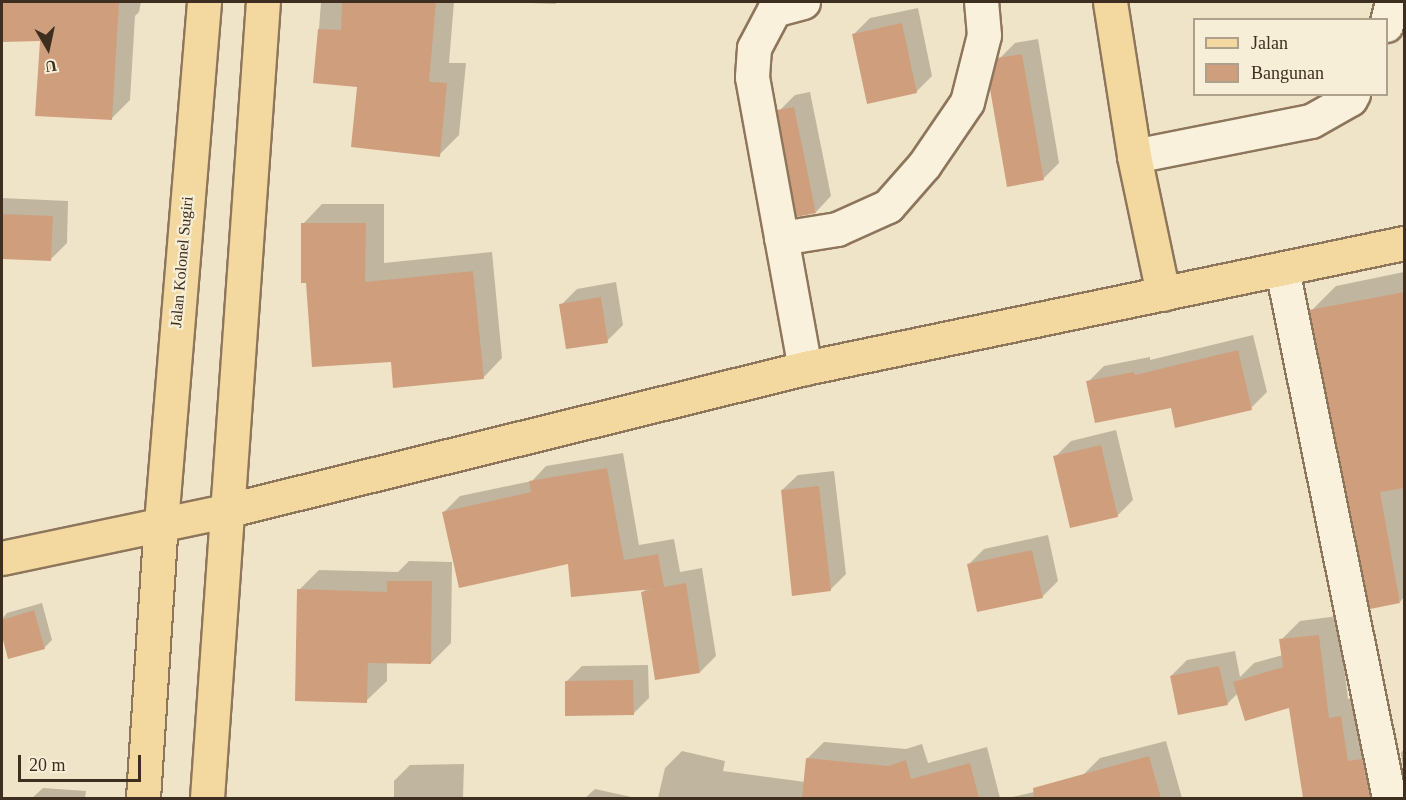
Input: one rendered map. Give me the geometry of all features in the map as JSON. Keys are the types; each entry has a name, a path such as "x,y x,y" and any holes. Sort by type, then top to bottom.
{"main road":[{"name":"Jalan Kolonel Sugiri","path":"143,798 161,523 204,2"},
{"path":"207,798 225,511 263,2"},
{"path":"1110,2 1134,156 1163,294"},
{"path":"2,558 225,511 805,368 1404,243"}],"street":[{"path":"797,2 774,10 754,48 752,67 805,368"},
{"path":"781,238 837,229 888,206 924,165 967,102 984,34 981,2"},
{"path":"1388,18 1392,2"},
{"path":"1134,156 1311,121 1352,96"},
{"path":"1282,269 1389,798"}],"building":[{"path":"2,2 119,2 112,120 35,116 40,41 2,42"},
{"path":"342,2 436,2 429,82 447,83 440,157 351,147 357,87 313,83 318,29 341,30"},
{"path":"902,23 917,93 867,104 852,34"},
{"path":"1022,54 1044,180 1007,187 990,89 997,58"},
{"path":"794,107 816,213 796,217 777,110"},
{"path":"2,214 53,216 51,261 2,259"},
{"path":"301,223 366,223 365,282 473,271 484,379 393,388 391,362 312,367 306,283 301,283"},
{"path":"1404,292 1404,488 1380,492 1400,603 1370,609 1309,310"},
{"path":"601,297 608,343 566,349 559,304"},
{"path":"1238,350 1252,410 1175,428 1171,408 1095,423 1086,381 1134,372 1135,375"},
{"path":"1101,445 1118,517 1070,528 1053,456"},
{"path":"607,468 624,560 658,554 664,587 686,583 700,673 655,680 641,592 654,589 571,597 568,564 459,588 442,512 531,492 529,481"},
{"path":"819,486 831,591 792,596 781,490"},
{"path":"1032,550 1043,598 977,612 967,564"},
{"path":"387,581 432,581 431,664 368,663 367,703 295,701 297,589 387,592"},
{"path":"34,610 45,649 8,659 2,636 2,620"},
{"path":"1319,635 1329,718 1341,716 1348,761 1362,759 1370,798 1303,798 1289,708 1245,721 1233,682 1283,667 1279,639"},
{"path":"1219,666 1228,705 1178,715 1170,676"},
{"path":"633,680 634,715 565,716 565,681"},
{"path":"1149,756 1161,798 1034,798 1033,788"},
{"path":"806,758 888,766 906,760 911,779 970,763 979,798 802,798"}]}
